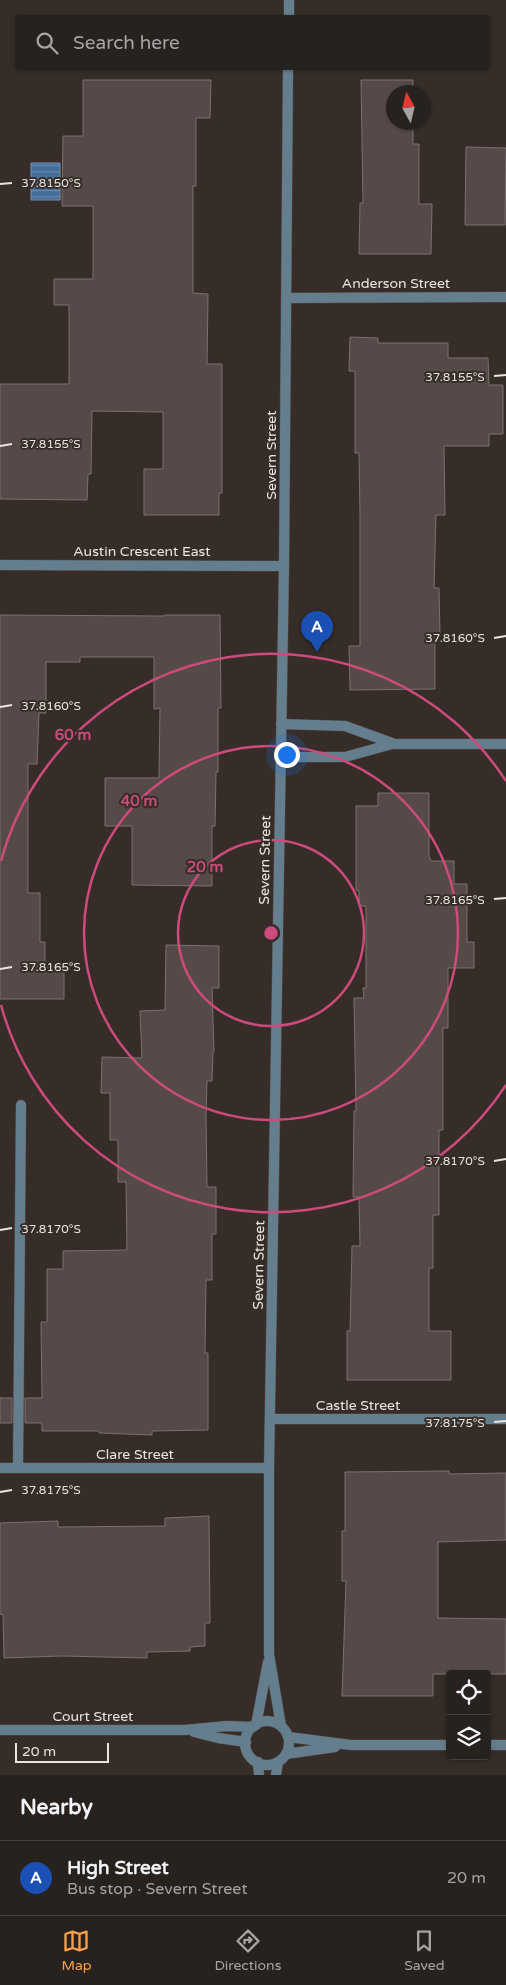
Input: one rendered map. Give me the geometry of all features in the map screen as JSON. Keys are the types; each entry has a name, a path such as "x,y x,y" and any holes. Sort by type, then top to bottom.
{"street":[{"path":"289,0 289,15"},
{"name":"Severn Street","path":"281,1726 269,1654 269,1468 284,566 288,70"},
{"name":"Anderson Street","path":"286,298 506,296"},
{"name":"Austin Crescent East","path":"0,565 284,566"},
{"path":"281,724 345,726 392,744"},
{"path":"281,757 345,756 392,744 506,744"},
{"path":"18,1468 21,1105"},
{"name":"Castle Street","path":"270,1419 506,1419"},
{"name":"Clare Street","path":"0,1468 269,1468"},
{"name":"Severn Street","path":"254,1726 269,1654"},
{"path":"269,1721 281,1726 288,1737 289,1743 286,1754 278,1762 272,1764 258,1762 249,1754 246,1742 249,1731 254,1726 269,1721"},
{"name":"Court Street","path":"0,1730 186,1730 227,1726 254,1726"},
{"name":"Court Street","path":"186,1730 218,1738 246,1742"},
{"path":"288,1737 351,1745 446,1745"},
{"path":"286,1754 351,1745"},
{"path":"491,1745 506,1745"},
{"path":"258,1762 260,1775"},
{"path":"276,1775 278,1762"}],"water":[{"path":"31,163 60,163 60,200 31,200"}],"building":[{"path":"83,80 211,80 210,118 196,118 196,186 193,186 193,293 208,294 207,364 222,364 222,493 219,493 219,515 144,515 144,469 163,469 163,412 92,411 91,474 88,474 87,500 0,499 0,384 69,384 69,305 54,305 54,279 93,279 93,206 62,206 63,136 83,136"},
{"path":"361,80 413,80 413,85 386,85 386,130 413,130 413,144 419,144 419,204 432,204 431,254 359,254 360,203 363,203"},
{"path":"466,147 506,148 505,225 465,225"},
{"path":"350,337 378,338 378,343 448,343 448,358 488,358 489,385 503,385 503,434 489,434 489,446 444,446 445,515 436,515 434,588 439,588 440,636 435,637 435,689 350,690 349,646 360,646 360,516 359,453 355,453 355,371 349,371"},
{"path":"0,615 220,615 221,708 218,708 218,772 216,772 215,826 212,826 212,886 132,885 132,826 105,826 105,778 159,778 160,708 154,709 154,657 80,657 80,662 46,662 46,713 39,713 37,764 28,764 28,893 40,893 40,942 45,942 45,967 64,967 64,999 0,999"},
{"path":"378,793 429,793 429,856 431,861 454,861 454,884 467,884 467,942 474,942 474,968 448,968 448,1028 443,1028 443,1130 439,1130 439,1215 433,1215 433,1268 429,1268 429,1331 451,1331 451,1380 347,1380 347,1331 350,1331 352,1246 360,1246 359,1197 353,1197 354,1111 356,1111 354,998 364,998 363,988 366,988 366,906 359,906 359,891 356,890 356,806 378,806"},
{"path":"166,945 219,946 219,988 212,988 214,1052 212,1081 207,1081 206,1117 207,1187 216,1187 216,1234 212,1234 212,1280 206,1280 205,1353 208,1353 208,1430 152,1431 152,1435 99,1433 99,1431 42,1431 42,1423 25,1423 25,1398 42,1398 41,1322 47,1322 47,1269 63,1269 63,1251 127,1250 126,1182 118,1182 118,1140 110,1140 110,1093 101,1093 102,1057 142,1058 140,1011 165,1010"},
{"path":"0,1398 12,1398 12,1423 0,1423"},
{"path":"449,1471 449,1474 506,1473 506,1540 438,1542 438,1618 506,1619 506,1674 491,1674 491,1670 446,1670 446,1674 433,1674 433,1696 342,1696 346,1581 342,1581 342,1531 345,1531 345,1472"},
{"path":"209,1516 210,1623 205,1623 205,1646 190,1647 190,1651 147,1652 147,1658 62,1656 4,1658 3,1615 0,1614 0,1523 58,1521 58,1527 165,1526 165,1518"}],"place":[{"name":"High Street","path":"317,652"}]}
